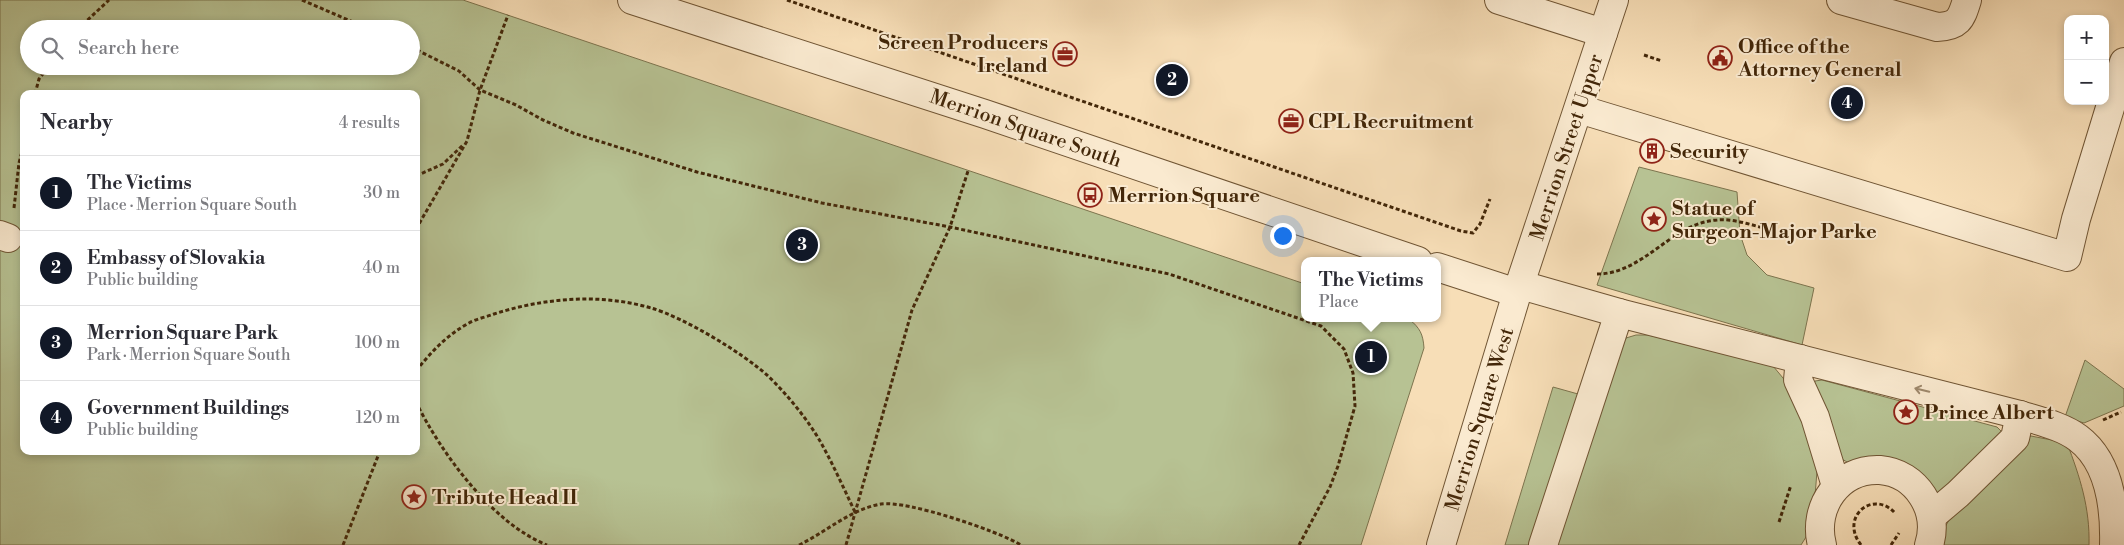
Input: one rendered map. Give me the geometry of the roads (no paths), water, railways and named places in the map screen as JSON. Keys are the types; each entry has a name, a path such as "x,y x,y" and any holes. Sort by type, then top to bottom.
{"street":[{"name":"Merrion Square South","path":"632,0 985,114 1406,257"},
{"path":"1499,0 1603,34"},
{"name":"Merrion Street Upper","path":"1519,289 1614,0"},
{"path":"1842,0 1937,27 1951,26 1962,16 1967,0"},
{"path":"1579,109 2067,258 2076,219 2124,62"},
{"path":"1441,268 1800,359 2053,426 2078,438 2090,450 2101,466 2107,481 2112,511 2114,545"},
{"name":"Merrion Square West","path":"1441,545 1519,289"},
{"path":"1543,545 1619,313"},
{"path":"1800,359 1798,380 1816,418 1836,486"},
{"path":"1932,516 1958,494 2015,438 2020,416"},
{"path":"1821,545 1820,516 1826,500 1836,486 1862,472 1880,470 1898,475 1914,485 1925,498 1932,516 1932,535 1929,545"}],"place":[{"name":"Screen Producers Ireland","path":"1065,54"},
{"name":"Office of the Attorney General","path":"1720,58"},
{"name":"Embassy of Slovakia","path":"1172,80"},
{"name":"Government Buildings","path":"1847,103"},
{"name":"CPL Recruitment","path":"1291,121"},
{"name":"Security","path":"1652,151"},
{"name":"Merrion Square","path":"1090,195"},
{"name":"Statue of Surgeon-Major Parke","path":"1654,219"},
{"name":"Merrion Square Park","path":"802,245"},
{"name":"The Victims","path":"1371,357"},
{"name":"Prince Albert","path":"1906,412"},
{"name":"Tribute Head II","path":"414,497"}]}
